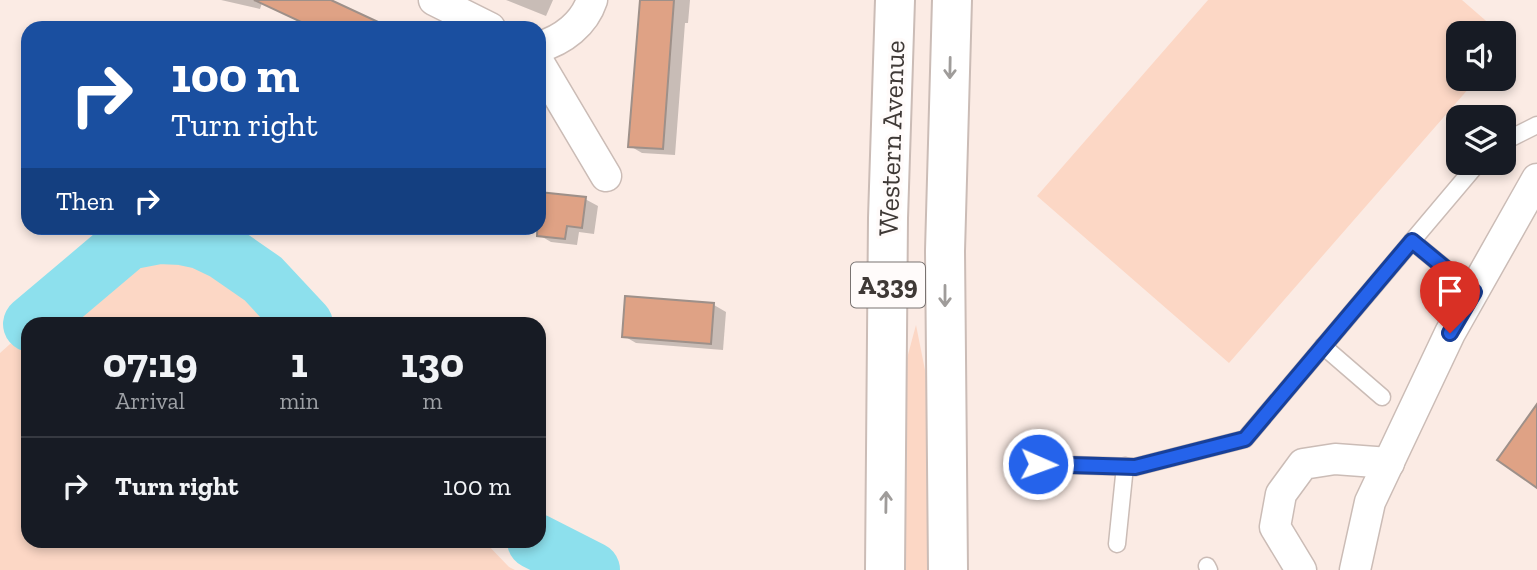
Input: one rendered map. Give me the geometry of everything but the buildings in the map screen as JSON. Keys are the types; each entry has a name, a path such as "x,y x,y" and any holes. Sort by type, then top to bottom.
{"highway":[{"name":"Western Avenue","path":"885,570 888,218 895,0"},
{"name":"Western Avenue","path":"948,570 945,250 952,0"}],"street":[{"path":"434,0 476,21"},
{"path":"546,44 575,27 588,13 592,0"},
{"path":"546,76 607,176"},
{"path":"1355,570 1370,502 1450,333 1537,179"},
{"path":"1301,570 1275,527 1280,494 1303,464 1335,459 1389,463"}],"lane":[{"path":"1516,136 1537,125"},
{"path":"1038,464 1135,467 1245,439 1468,175"},
{"path":"1412,241 1474,292"},
{"path":"1323,345 1382,397"},
{"path":"1117,544 1125,466"}],"shaded area":[{"path":"1208,0 1462,0 1486,21 1446,21 1446,91 1467,91 1454,105 1446,105 1446,114 1229,363 1037,196"},
{"path":"183,251 257,285 278,317 41,317 69,291"},
{"path":"916,325 926,375 928,570 903,570 906,362"},
{"path":"21,334 21,548 491,548 515,570 0,570 0,353"}],"waterway":[{"path":"39,317 128,242 159,236 201,241 224,252 263,279 298,317"},
{"path":"546,547 592,570"}],"route":[{"path":"1038,464 1135,467 1245,439 1412,241 1474,292 1450,333"}]}
